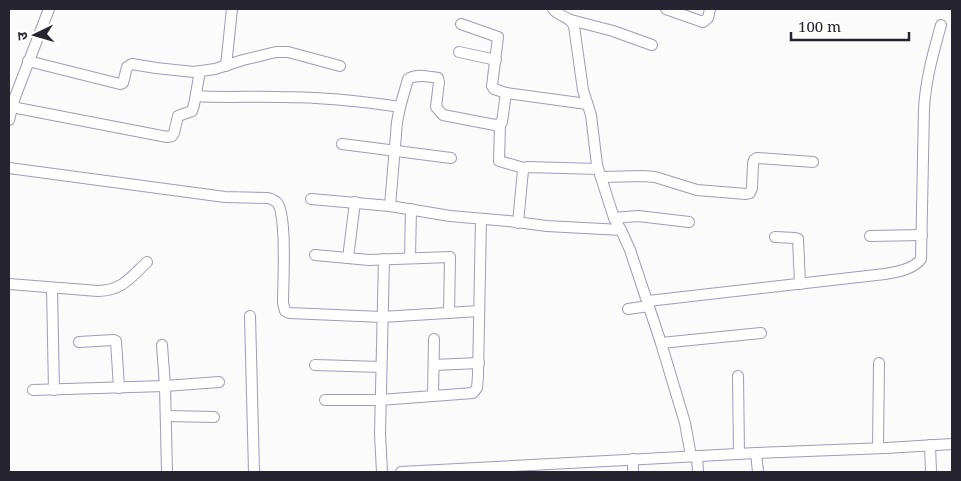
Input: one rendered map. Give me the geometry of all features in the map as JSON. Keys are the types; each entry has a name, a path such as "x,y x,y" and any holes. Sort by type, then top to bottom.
{"street":[{"path":"49,9 28,61 10,115 167,137 172,136 178,116 192,111 200,71"},
{"path":"226,66 232,9"},
{"path":"553,9 570,20 613,31 652,45"},
{"path":"666,9 703,22 708,18 710,9"},
{"path":"570,20 574,26 583,90 591,115 595,152 600,173 614,218 630,250 661,343 698,472"},
{"path":"461,24 498,38 492,86 494,89 506,93 587,104"},
{"path":"628,309 648,304 885,274 917,264 921,259 926,86 942,25"},
{"path":"28,61 116,84 123,83 127,67 132,64 156,68 200,71 215,69 276,52 288,52 340,66"},
{"path":"459,52 496,60"},
{"path":"390,206 397,122 408,80 414,76 438,78 440,82 436,107 443,115 495,125 500,124"},
{"path":"506,93 502,122 500,124 499,159 500,161 524,168 655,177 697,190 746,194 752,188 753,163 757,158 813,162"},
{"path":"196,96 338,100 400,107"},
{"path":"342,144 451,158"},
{"path":"9,168 225,197 272,199 278,204 281,216 283,234 283,304 285,311 289,313 382,317 479,311"},
{"path":"518,223 524,168"},
{"path":"311,199 390,206 450,216 547,226 621,230"},
{"path":"348,258 355,202"},
{"path":"410,258 411,209"},
{"path":"614,218 638,216 689,222"},
{"path":"325,400 380,400 473,393 477,388 481,219"},
{"path":"870,236 922,235"},
{"path":"775,237 795,238 798,240 800,284"},
{"path":"315,255 369,260 450,257 448,313"},
{"path":"382,472 380,400 384,259"},
{"path":"9,284 109,290 119,287 147,262"},
{"path":"52,288 54,390"},
{"path":"250,316 254,472"},
{"path":"661,343 761,333"},
{"path":"433,396 434,339"},
{"path":"79,342 116,341 119,388"},
{"path":"162,345 168,472"},
{"path":"434,365 478,363"},
{"path":"878,448 879,363"},
{"path":"315,365 381,367"},
{"path":"738,376 739,454"},
{"path":"34,390 119,388 219,382"},
{"path":"166,416 214,417"},
{"path":"401,472 562,468 633,459 952,444"},
{"path":"930,445 931,472"},
{"path":"756,452 758,472"},
{"path":"633,459 633,472"}]}
